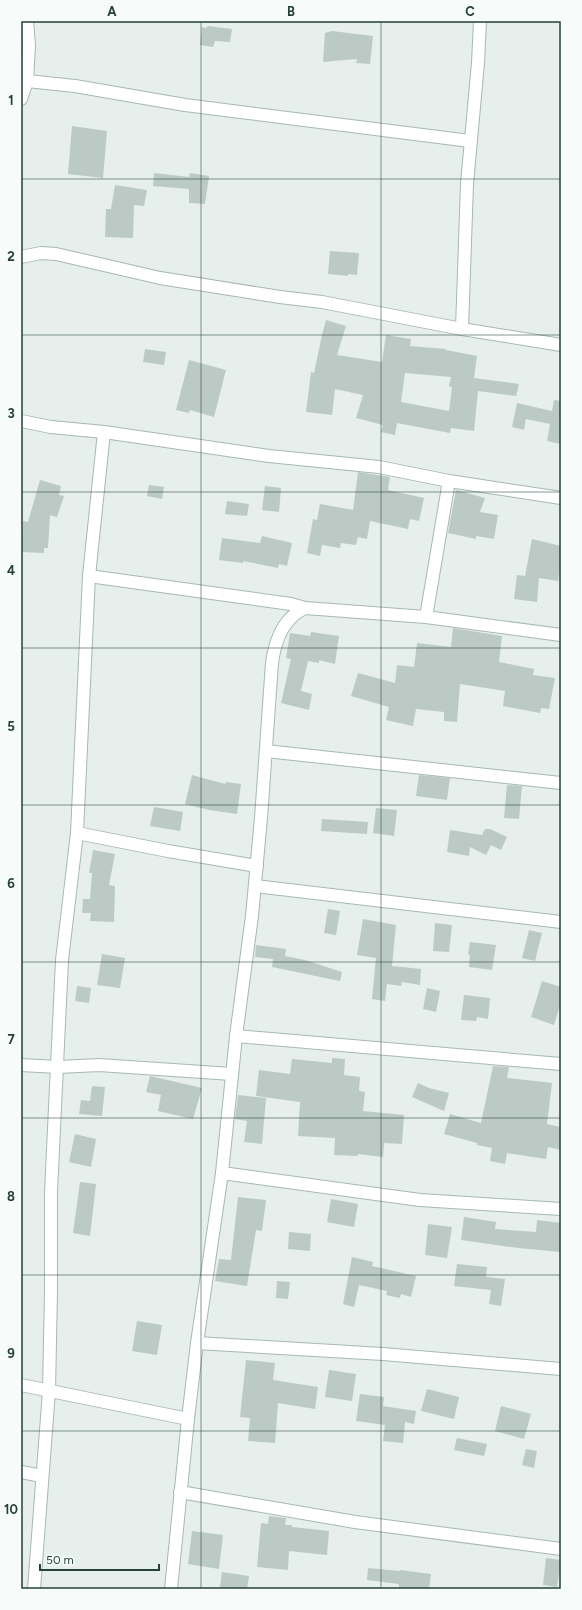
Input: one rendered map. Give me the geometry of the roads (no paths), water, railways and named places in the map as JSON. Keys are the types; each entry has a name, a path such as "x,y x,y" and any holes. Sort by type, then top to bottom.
{"street":[{"path":"21,98 27,81 29,44 27,21"},
{"path":"462,329 465,230 470,141 478,63 480,21"},
{"path":"27,81 75,86 185,105 470,141"},
{"path":"21,257 41,253 56,254 160,278 280,298 322,302 462,329 561,345"},
{"path":"21,421 51,427 104,432 269,456 379,467 449,481 561,498"},
{"path":"34,1589 48,1391 52,1291 51,1192 62,960 77,833 89,576 104,432"},
{"path":"426,616 449,481"},
{"path":"89,576 291,604 305,608 426,616 561,635"},
{"path":"171,1589 188,1418 197,1343 222,1173 236,1036 255,886 272,663 276,643 289,619 296,612 305,608"},
{"path":"266,751 561,783"},
{"path":"77,833 168,851 257,866"},
{"path":"255,886 561,922"},
{"path":"236,1036 561,1064"},
{"path":"21,1065 58,1067 99,1065 232,1074"},
{"path":"222,1173 420,1200 561,1209"},
{"path":"197,1343 383,1354 561,1369"},
{"path":"21,1385 188,1418"},
{"path":"21,1472 42,1476"},
{"path":"180,1492 355,1522 561,1549"}]}
